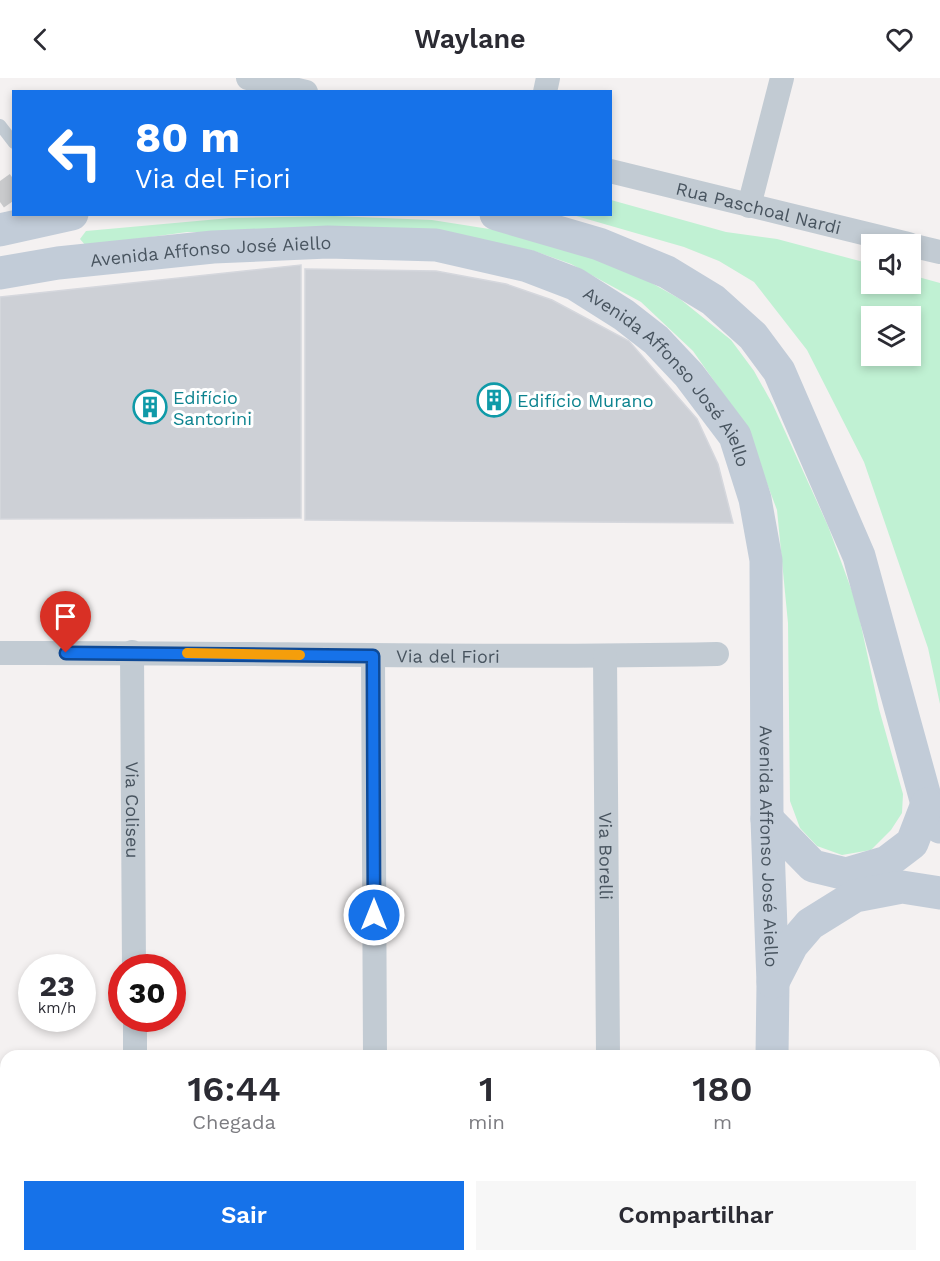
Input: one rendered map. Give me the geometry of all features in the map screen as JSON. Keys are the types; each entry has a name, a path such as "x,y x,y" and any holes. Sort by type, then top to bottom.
{"street":[{"path":"248,78 299,90"},
{"path":"749,206 782,78"},
{"name":"Rua Paschoal Nardi","path":"612,172 864,234"},
{"path":"15,227 62,216"},
{"path":"503,216 599,244 667,272 713,300 753,336 779,371 859,556 933,816 912,843 887,862 846,874 813,866 767,819"},
{"path":"15,227 58,263"},
{"name":"Avenida Affonso José Aiello","path":"0,273 58,263 213,247 328,242 436,245 528,266 575,284 624,315 656,340 689,375 735,435 755,500 766,560 767,819 773,983 772,1050"},
{"name":"Rua Paschoal Nardi","path":"921,248 940,252"},
{"name":"Via del Fiori","path":"0,653 132,652 373,656 717,654"},
{"name":"Via Coliseu","path":"132,652 134,954"},
{"path":"373,656 375,1050"},
{"name":"Via Borelli","path":"605,656 608,1050"},
{"path":"773,983 792,945 810,924 855,896 903,887 940,893"},
{"path":"135,1032 135,1050"}],"lane":[{"path":"0,125 12,140"}],"green space":[{"path":"612,200 726,232 777,239 861,261 861,294 921,294 921,278 940,283 940,704 928,648 864,462 807,350 754,282 719,261 684,247 576,216 612,216"},
{"path":"334,216 432,220 514,233 595,257 641,277 680,299 731,340 754,371 773,405 828,526 856,602 879,709 903,794 902,813 891,830 871,850 842,855 817,846 800,828 790,801 788,623 777,510 745,425 693,351 641,302 571,264 534,251 438,232 187,232 86,246 80,239 86,231 230,218"}],"building":[{"name":"Edifício Santorini","path":"301,265 301,518 0,519 0,297"},
{"name":"Edifício Murano","path":"305,269 436,271 506,284 552,300 629,341 697,419 718,464 733,523 305,520"}],"tunnel":[{"path":"0,181 12,198"}],"slow traffic":[{"path":"187,653 300,655"}],"place":[{"name":"Edifício Murano","path":"494,400"},
{"name":"Edifício Santorini","path":"150,407"}],"route":[{"path":"66,653 373,656 374,915"}]}
